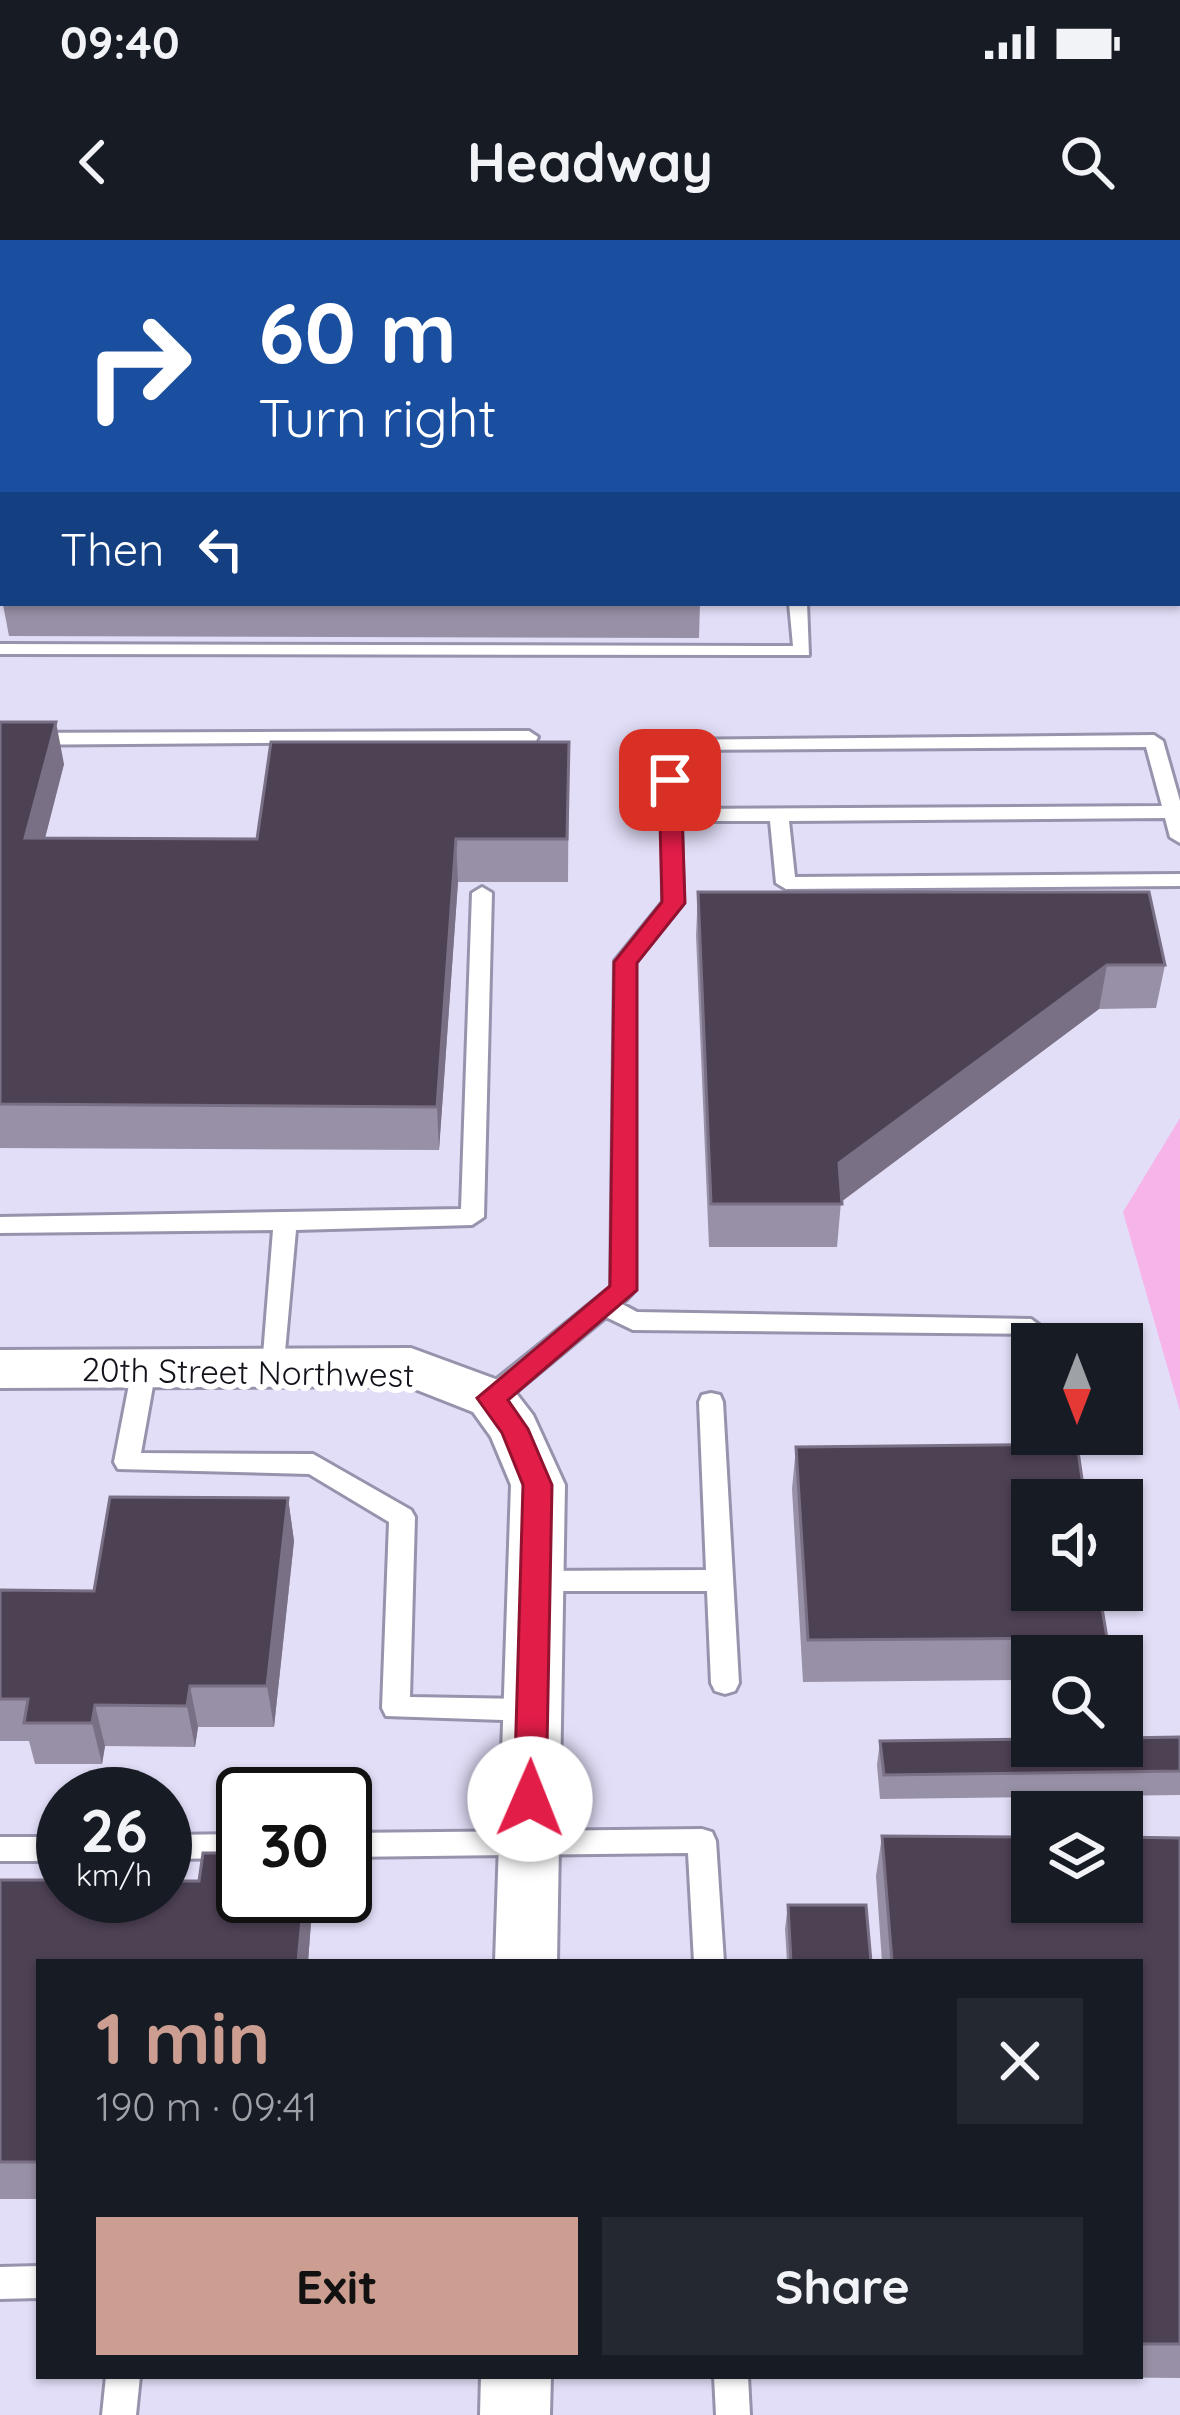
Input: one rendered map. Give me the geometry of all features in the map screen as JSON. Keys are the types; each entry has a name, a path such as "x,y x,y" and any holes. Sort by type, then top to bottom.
{"street":[{"name":"20th Street Northwest","path":"0,1369 411,1367 491,1398"},
{"path":"491,1398 514,1429 538,1485 526,1959"},
{"path":"515,2415 516,2379"}],"lane":[{"path":"0,649 803,651 798,606"},
{"path":"0,739 529,737"},
{"path":"491,1398 623,1290 626,962 674,903 669,744 1154,741 1180,837"},
{"path":"671,815 1173,812"},
{"path":"778,815 786,883 1180,880"},
{"path":"0,1225 472,1217 482,893"},
{"path":"274,1368 285,1222"},
{"path":"605,1305 633,1321 1011,1328"},
{"path":"144,1369 127,1462 313,1464 403,1517 396,1708 532,1711"},
{"path":"711,1402 725,1683"},
{"path":"536,1581 720,1580"},
{"path":"372,1845 702,1841 709,1959"},
{"path":"0,1850 36,1849"},
{"path":"0,2283 36,2282"},
{"path":"119,2415 123,2379"},
{"path":"731,2379 733,2415"}],"shaded area":[{"path":"1180,1118 1180,1411 1123,1212"}],"building":[{"path":"0,722 56,722 25,838 257,839 271,742 569,742 567,839 456,839 437,1107 0,1104"},
{"path":"698,892 1149,892 1165,965 1107,965 839,1163 842,1204 711,1204"},
{"path":"1011,1445 1011,1455 1079,1455 1082,1479 1011,1479 1011,1611 1102,1611 1106,1635 808,1640 796,1447"},
{"path":"110,1497 288,1498 267,1686 190,1686 187,1706 95,1705 92,1723 24,1723 28,1699 0,1699 0,1590 94,1591"},
{"path":"1180,1737 1180,1771 884,1775 880,1741 1011,1739 1011,1767 1143,1767 1143,1738"},
{"path":"882,1836 1011,1837 1011,1923 1143,1923 1143,1837 1180,1838 1180,2344 1143,2344 1143,1959 892,1959"},
{"path":"203,1853 216,1853 216,1923 302,1923 298,1959 36,1959 36,2162 0,2162 0,1880 36,1880 36,1923 192,1923 192,1881 199,1881"},
{"path":"788,1905 866,1905 871,1959 791,1959"}],"route":[{"path":"530,1799 538,1485 514,1429 491,1398 623,1290 626,962 674,903 670,780"}]}
